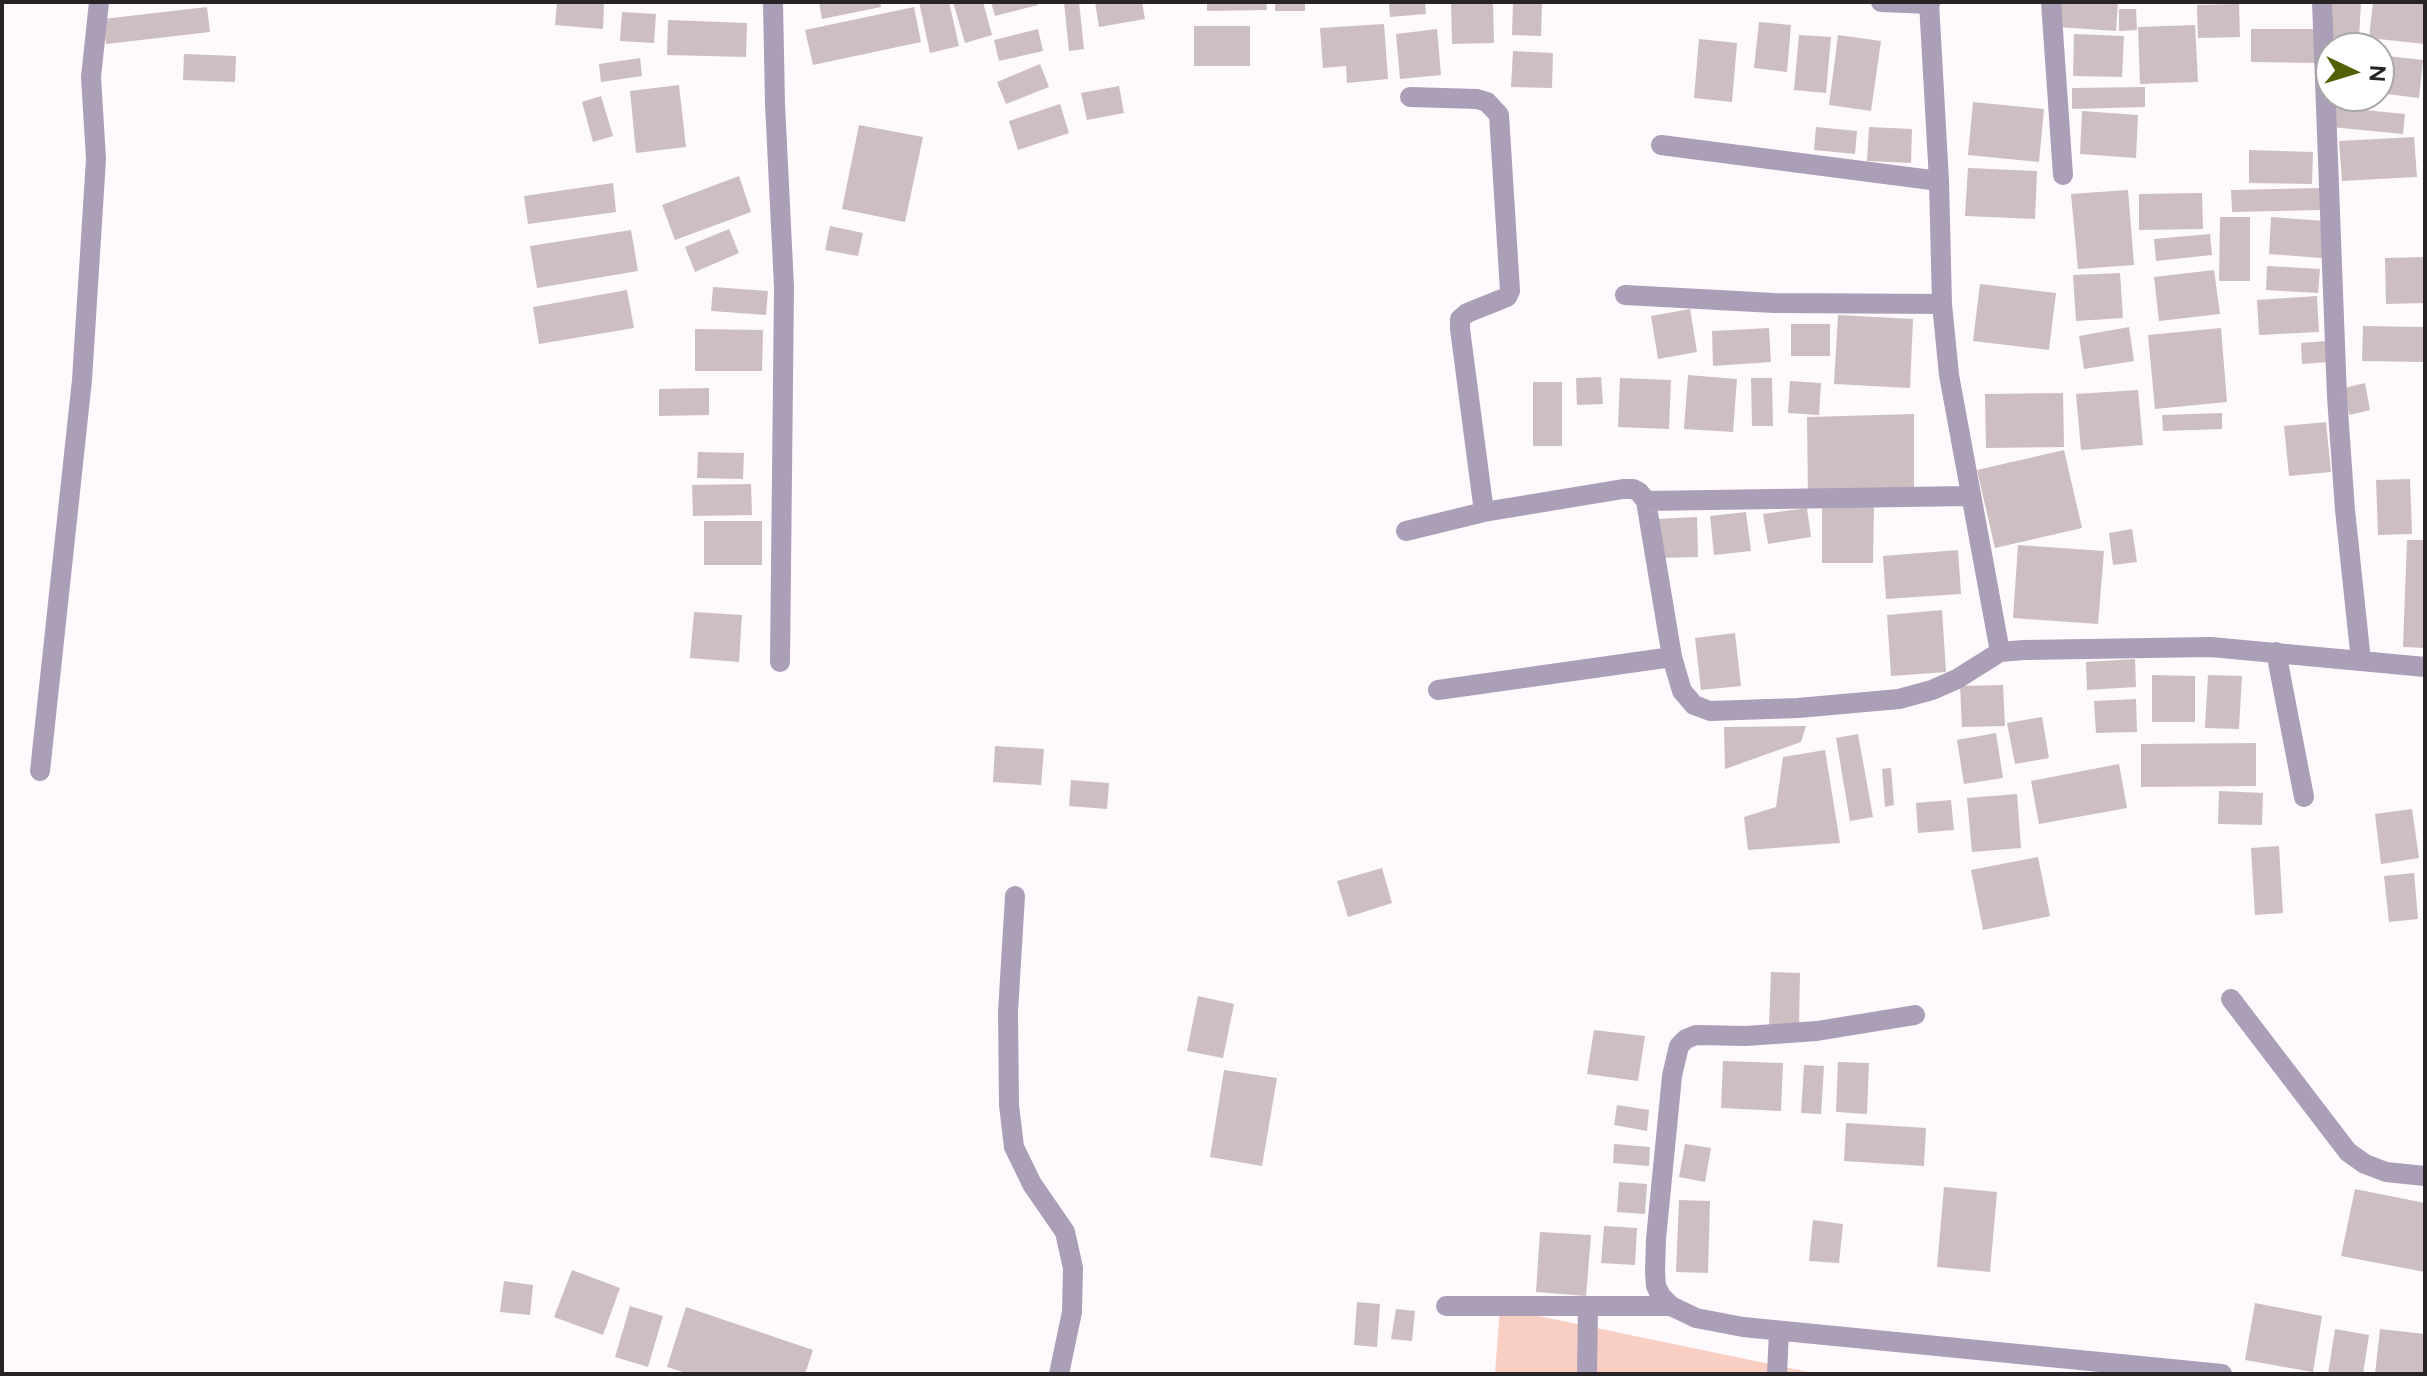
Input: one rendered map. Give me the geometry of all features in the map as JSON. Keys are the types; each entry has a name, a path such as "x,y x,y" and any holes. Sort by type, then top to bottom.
{"street":[{"path":"40,771 82,380 96,159 91,77 99,2"},
{"path":"773,2 784,287 780,662"},
{"path":"1881,2 1930,3 1942,304 1949,375 2000,652"},
{"path":"2051,2 2063,175"},
{"path":"2322,2 2337,397 2361,661"},
{"path":"1410,97 1477,99 1487,102 1499,115 1510,291 1507,297 1467,313 1460,319 1484,512"},
{"path":"1661,145 1939,181"},
{"path":"1625,295 1774,303 1942,304"},
{"path":"1406,531 1484,512 1633,489 1646,501 1672,657 1686,698 1710,711 1798,708 1899,699 1957,679 2000,652 2149,646 2276,652 2425,667"},
{"path":"1646,501 1969,496"},
{"path":"2276,652 2304,797"},
{"path":"1438,690 1672,657"},
{"path":"1015,896 1008,1012 1009,1105 1014,1147 1032,1184 1065,1232 1073,1268 1072,1312 1059,1374"},
{"path":"2231,999 2348,1152 2365,1164 2386,1172 2425,1176"},
{"path":"1671,1306 1656,1286 1655,1259 1672,1076 1679,1046 1696,1035 1746,1036 1817,1031 1915,1015"},
{"path":"1446,1306 1671,1306 1696,1318 1717,1323 1779,1331 2222,1374"},
{"path":"1587,1374 1588,1307"},
{"path":"1777,1374 1779,1331"}],"shaded area":[{"path":"1500,1308 1813,1373 1852,1374 1495,1374"}],"building":[{"path":"557,2 604,2 603,29 555,25"},
{"path":"819,2 880,2 881,7 822,19"},
{"path":"919,2 949,2 959,46 930,53"},
{"path":"953,2 983,2 992,35 965,43"},
{"path":"991,2 1037,2 1038,5 995,16"},
{"path":"1064,2 1079,2 1084,49 1069,51"},
{"path":"1095,2 1142,2 1145,19 1099,27"},
{"path":"1207,2 1266,2 1267,10 1207,11"},
{"path":"1275,2 1305,2 1305,11 1275,11"},
{"path":"1389,2 1425,2 1426,14 1390,17"},
{"path":"1451,2 1493,2 1494,43 1452,44"},
{"path":"1513,2 1542,2 1541,36 1512,35"},
{"path":"2061,2 2118,2 2116,31 2058,27"},
{"path":"2328,2 2361,2 2359,32 2327,32"},
{"path":"2373,2 2425,2 2425,44 2395,41 2395,32 2370,32"},
{"path":"2239,4 2240,37 2198,38 2197,5"},
{"path":"207,7 210,32 106,44 103,19"},
{"path":"914,7 921,42 813,65 805,30"},
{"path":"2119,9 2136,9 2137,30 2119,31"},
{"path":"622,12 656,14 654,43 620,41"},
{"path":"668,20 747,23 746,57 667,55"},
{"path":"1759,22 1791,25 1787,72 1754,68"},
{"path":"1384,24 1388,79 1347,83 1346,66 1323,68 1320,28"},
{"path":"2195,25 2198,82 2140,84 2138,27"},
{"path":"1194,26 1250,26 1250,66 1194,66"},
{"path":"1038,29 1043,51 999,61 994,40"},
{"path":"1437,29 1441,75 1400,79 1396,34"},
{"path":"2251,29 2318,29 2315,32 2315,63 2251,62"},
{"path":"2074,34 2124,36 2122,77 2073,76"},
{"path":"1799,35 1831,37 1826,93 1794,90"},
{"path":"1838,35 1881,41 1871,111 1829,105"},
{"path":"1699,39 1737,43 1732,102 1694,98"},
{"path":"1513,51 1553,53 1552,88 1511,87"},
{"path":"184,54 236,56 235,82 183,80"},
{"path":"2395,57 2423,60 2419,98 2395,95"},
{"path":"640,58 642,76 601,82 599,64"},
{"path":"1040,64 1049,87 1006,104 997,82"},
{"path":"679,85 686,147 636,153 630,91"},
{"path":"1119,86 1124,113 1087,120 1081,93"},
{"path":"2145,87 2145,107 2072,109 2072,88"},
{"path":"601,96 613,136 593,142 582,102"},
{"path":"1973,102 2044,109 2039,162 1968,155"},
{"path":"1060,104 1069,133 1018,150 1009,121"},
{"path":"2082,111 2138,115 2136,158 2080,154"},
{"path":"2333,112 2405,114 2403,134 2331,127"},
{"path":"859,125 923,137 905,222 842,209"},
{"path":"1816,127 1857,131 1855,154 1814,150"},
{"path":"1869,127 1912,129 1911,163 1867,161"},
{"path":"2414,137 2417,177 2342,181 2339,141"},
{"path":"2249,150 2313,152 2312,184 2249,183"},
{"path":"1968,168 2037,171 2035,219 1965,216"},
{"path":"739,176 751,212 675,240 662,205"},
{"path":"613,183 616,212 528,224 524,196"},
{"path":"2321,188 2322,210 2232,212 2231,190"},
{"path":"2128,190 2134,265 2078,269 2071,194"},
{"path":"2202,193 2203,229 2139,230 2139,194"},
{"path":"2220,217 2250,217 2250,281 2219,281"},
{"path":"2271,217 2325,221 2322,258 2269,254"},
{"path":"830,226 863,233 858,256 825,250"},
{"path":"729,229 739,253 695,272 685,247"},
{"path":"631,230 638,271 537,288 530,246"},
{"path":"2210,234 2212,255 2156,261 2154,239"},
{"path":"2425,257 2425,303 2386,304 2385,258"},
{"path":"2267,266 2320,269 2318,293 2266,290"},
{"path":"2214,270 2220,314 2159,321 2154,277"},
{"path":"2120,273 2123,318 2076,321 2073,275"},
{"path":"1980,284 2056,293 2049,350 1973,341"},
{"path":"713,287 768,291 766,315 711,311"},
{"path":"627,290 634,328 539,344 533,307"},
{"path":"2317,296 2319,332 2259,335 2257,300"},
{"path":"1690,309 1697,352 1658,359 1651,316"},
{"path":"1838,315 1913,319 1910,388 1834,384"},
{"path":"1791,324 1830,324 1830,356 1791,356"},
{"path":"2363,326 2425,327 2425,362 2362,361"},
{"path":"2129,327 2134,361 2084,369 2079,336"},
{"path":"1769,328 1771,362 1713,366 1712,331"},
{"path":"2221,328 2227,402 2155,409 2148,335"},
{"path":"695,329 763,330 762,371 695,371"},
{"path":"2327,341 2329,362 2302,364 2301,343"},
{"path":"1688,375 1737,379 1733,432 1684,429"},
{"path":"1601,377 1603,404 1577,405 1576,378"},
{"path":"1620,378 1671,380 1669,429 1618,427"},
{"path":"1751,378 1772,378 1773,426 1752,426"},
{"path":"1790,381 1821,383 1819,415 1788,413"},
{"path":"1533,382 1562,382 1562,446 1533,446"},
{"path":"2365,383 2370,410 2349,415 2344,388"},
{"path":"709,388 709,415 659,416 659,389"},
{"path":"2138,390 2143,445 2081,450 2076,394"},
{"path":"2063,393 2064,447 1986,448 1985,394"},
{"path":"2222,413 2222,429 2163,431 2162,415"},
{"path":"1914,414 1914,492 1808,495 1807,417"},
{"path":"2326,422 2331,472 2289,476 2284,426"},
{"path":"2064,450 2082,528 1995,548 1977,470"},
{"path":"698,452 744,453 743,479 697,478"},
{"path":"2410,479 2412,534 2378,535 2376,480"},
{"path":"751,484 752,515 693,516 692,485"},
{"path":"1822,506 1874,506 1873,563 1822,563"},
{"path":"1807,508 1811,537 1768,544 1763,514"},
{"path":"1746,512 1751,551 1714,555 1710,516"},
{"path":"1697,517 1698,557 1658,558 1657,519"},
{"path":"704,521 762,521 762,565 704,565"},
{"path":"2132,529 2137,562 2113,565 2109,533"},
{"path":"2407,540 2425,540 2425,648 2403,647"},
{"path":"2018,545 2104,551 2098,624 2013,618"},
{"path":"1958,550 1961,594 1886,599 1883,556"},
{"path":"1942,610 1946,672 1891,676 1887,615"},
{"path":"694,612 742,615 739,662 690,658"},
{"path":"1735,633 1741,686 1701,690 1695,638"},
{"path":"2135,659 2136,687 2087,690 2086,662"},
{"path":"2152,675 2195,676 2195,722 2152,722"},
{"path":"2208,675 2242,676 2239,729 2205,728"},
{"path":"2003,685 2005,726 1962,727 1960,686"},
{"path":"2136,699 2137,732 2096,733 2094,701"},
{"path":"2042,717 2049,758 2015,764 2007,723"},
{"path":"1806,726 1801,742 1725,769 1724,727"},
{"path":"1996,733 2003,778 1964,784 1957,740"},
{"path":"1858,734 1873,817 1850,821 1836,738"},
{"path":"2256,743 2256,786 2141,787 2141,744"},
{"path":"995,746 1044,749 1041,785 993,782"},
{"path":"1825,750 1840,843 1748,850 1744,817 1776,807 1783,757"},
{"path":"2119,764 2127,808 2039,824 2031,781"},
{"path":"1891,768 1894,805 1885,807 1882,769"},
{"path":"1071,780 1109,783 1107,809 1069,806"},
{"path":"2219,791 2263,793 2262,825 2218,824"},
{"path":"2017,794 2021,848 1972,852 1967,798"},
{"path":"1951,800 1954,830 1918,833 1916,803"},
{"path":"2412,809 2419,858 2381,864 2375,814"},
{"path":"2279,846 2283,913 2255,915 2251,848"},
{"path":"2038,857 2050,916 1983,930 1971,870"},
{"path":"1382,868 1392,903 1348,917 1337,881"},
{"path":"2414,873 2418,919 2389,922 2384,876"},
{"path":"1771,972 1800,973 1799,1028 1769,1027"},
{"path":"1198,996 1234,1004 1223,1058 1187,1051"},
{"path":"1594,1030 1645,1036 1638,1081 1587,1074"},
{"path":"1723,1061 1783,1063 1781,1111 1721,1108"},
{"path":"1838,1062 1869,1063 1867,1114 1836,1112"},
{"path":"1804,1065 1824,1066 1821,1114 1801,1113"},
{"path":"1224,1070 1277,1078 1262,1166 1210,1157"},
{"path":"1617,1105 1649,1110 1647,1131 1614,1125"},
{"path":"1846,1123 1926,1128 1924,1166 1844,1161"},
{"path":"1614,1144 1650,1147 1649,1166 1613,1163"},
{"path":"1685,1144 1711,1148 1705,1182 1679,1177"},
{"path":"1619,1182 1647,1184 1645,1214 1617,1212"},
{"path":"1944,1187 1997,1192 1990,1272 1937,1267"},
{"path":"2355,1189 2425,1203 2425,1272 2341,1256"},
{"path":"1679,1200 1710,1201 1708,1273 1676,1272"},
{"path":"1813,1220 1843,1224 1839,1263 1809,1261"},
{"path":"1604,1226 1637,1228 1635,1265 1601,1263"},
{"path":"1540,1232 1591,1235 1586,1296 1536,1292"},
{"path":"572,1270 620,1288 603,1335 554,1317"},
{"path":"504,1281 533,1285 530,1315 500,1312"},
{"path":"1357,1302 1380,1304 1377,1347 1354,1345"},
{"path":"2255,1303 2322,1316 2313,1372 2245,1360"},
{"path":"630,1306 663,1316 648,1367 615,1357"},
{"path":"686,1307 813,1350 805,1374 689,1374 667,1367"},
{"path":"1396,1309 1415,1311 1412,1341 1391,1339"},
{"path":"2335,1329 2369,1335 2363,1374 2328,1374"},
{"path":"2380,1329 2425,1334 2425,1374 2375,1374"}]}
